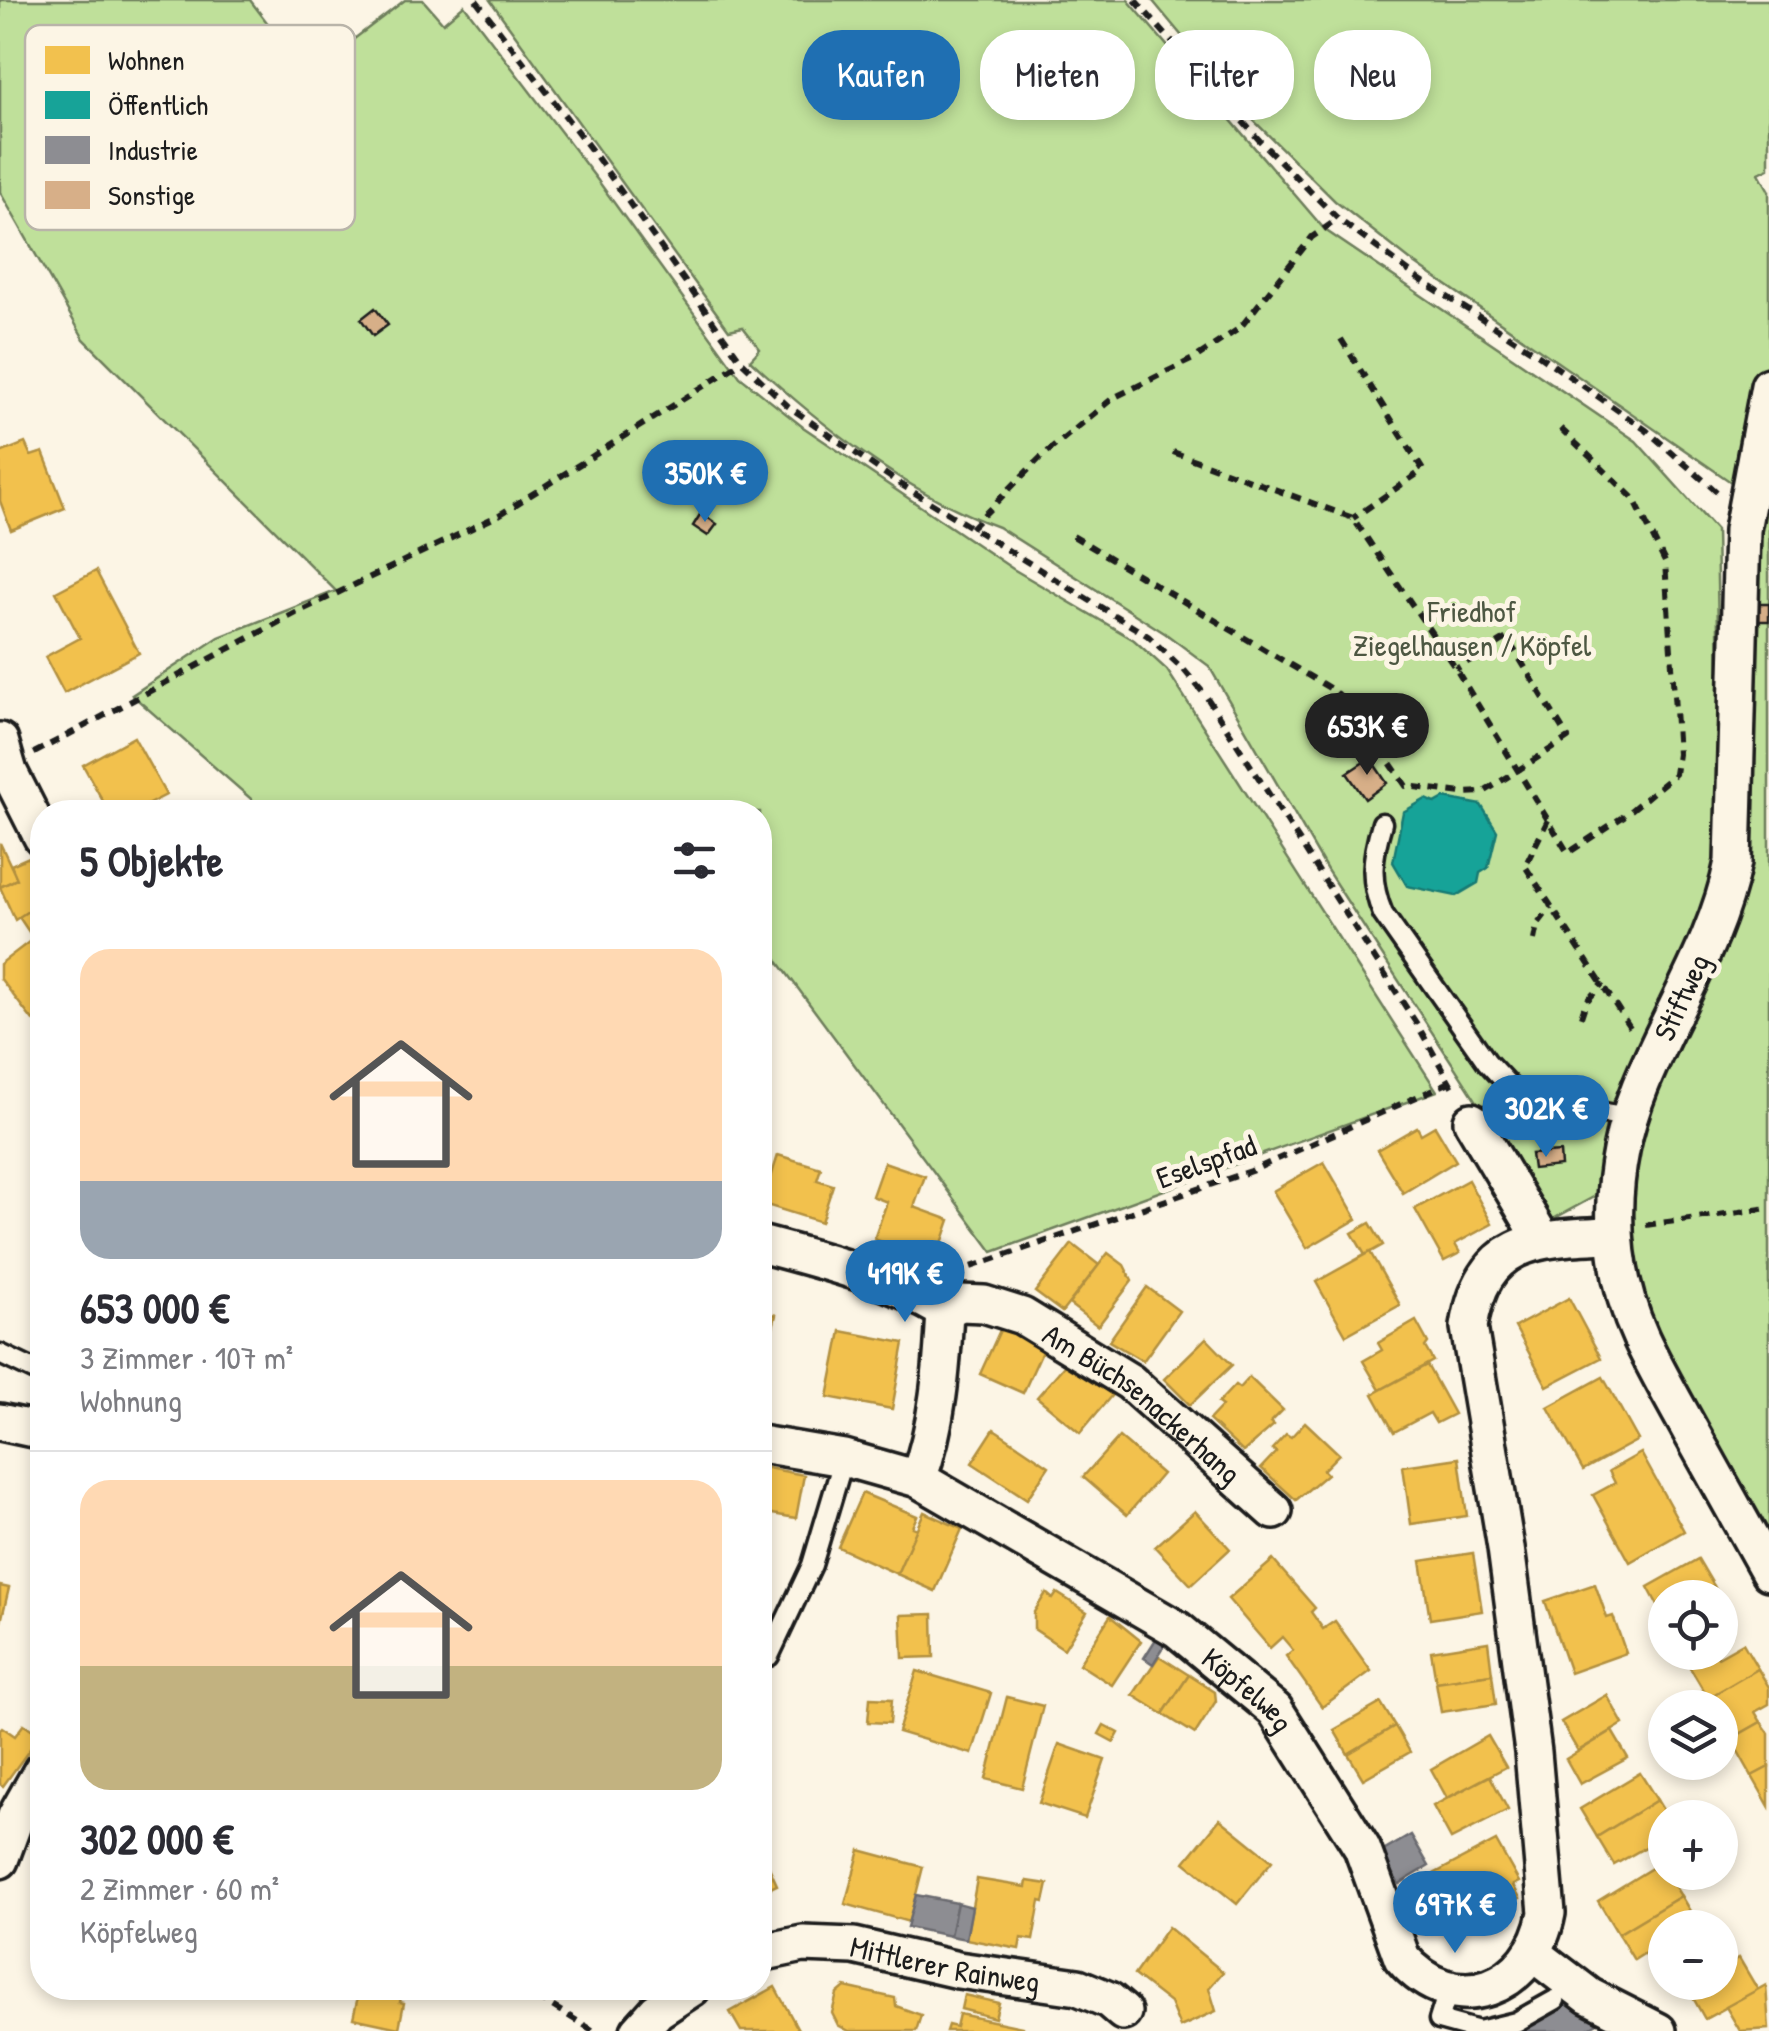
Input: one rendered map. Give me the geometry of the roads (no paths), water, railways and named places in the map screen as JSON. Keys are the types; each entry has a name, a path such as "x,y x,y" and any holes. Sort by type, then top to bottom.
{"street":[{"name":"Stiftweg","path":"1769,386 1746,504 1737,616 1733,862 1719,912 1629,1117 1616,1171 1614,1235 1624,1288 1640,1336 1769,1572"},
{"path":"0,741 30,814"},
{"path":"1472,1121 1542,1238"},
{"path":"1449,1988 1469,1990 1499,1983 1526,1964 1543,1934 1547,1913 1533,1752 1506,1548 1469,1327 1473,1302 1483,1279 1502,1256 1542,1238 1614,1235"},
{"path":"772,1247 846,1266 910,1290 945,1311 936,1408 918,1479"},
{"name":"Am Büchsenackerhang","path":"945,1311 960,1303 984,1304 1022,1316 1115,1372 1274,1511"},
{"path":"0,1422 30,1428"},
{"name":"Köpfelweg","path":"772,1446 844,1458 918,1479 1176,1629 1275,1710 1362,1848 1402,1958 1414,1972 1449,1988"},
{"path":"0,1860 30,1791"},
{"name":"Mittlerer Rainweg","path":"772,1950 803,1944 854,1946 958,1970 1078,1987 1110,2000 1123,2012"},
{"path":"1534,1954 1589,1996 1658,2031"},
{"path":"639,2031 674,2000"}],"lane":[{"path":"1382,823 1371,872 1383,914 1487,1062 1515,1092 1542,1104 1629,1117"},
{"path":"0,1354 30,1368"},
{"path":"772,1650 812,1565 844,1458"},
{"path":"1449,1988 1440,2020 1479,2031 1516,2022 1555,2000"}],"park label":[{"name":"Friedhof Ziegelhausen / Köpfel","path":"1472,628"}]}
